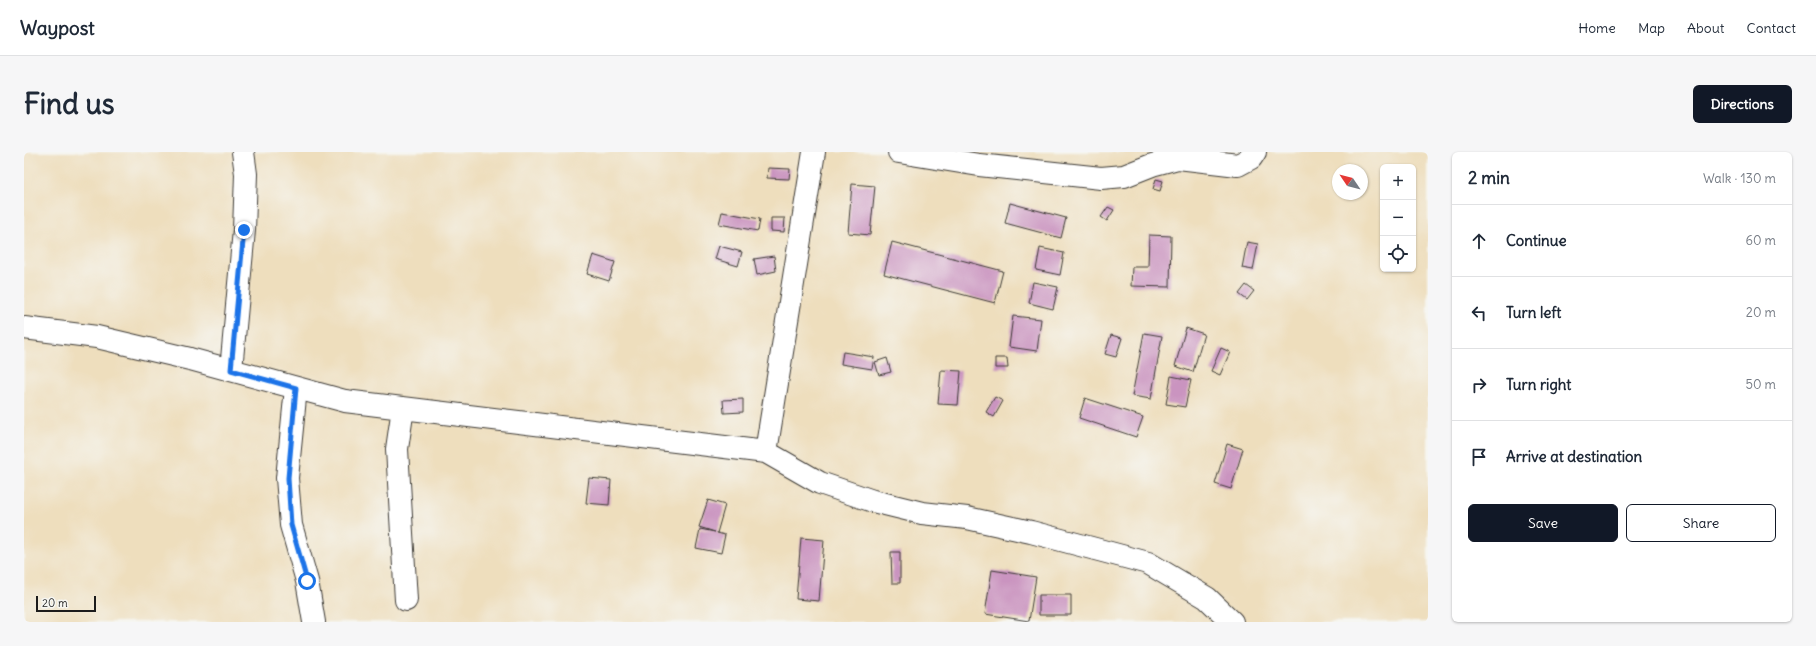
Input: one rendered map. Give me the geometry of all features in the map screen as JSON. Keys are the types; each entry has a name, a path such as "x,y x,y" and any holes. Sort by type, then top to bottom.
{"street":[{"path":"231,370 244,230 246,174 244,152"},
{"path":"766,452 814,152"},
{"path":"899,152 979,165 1101,178 1124,176 1152,165 1178,158 1238,165 1251,158 1254,152"},
{"path":"24,328 97,337 231,370 345,402 766,452 820,483 873,501 922,513 967,518 1031,532 1148,563 1207,598 1232,622"},
{"path":"296,388 288,478 290,517 298,554 307,581 314,622"},
{"path":"403,408 397,450 406,600"}],"building":[{"path":"768,168 790,169 789,179 767,178"},
{"path":"1156,179 1163,181 1160,191 1153,189"},
{"path":"852,184 875,186 870,235 848,233"},
{"path":"1010,203 1066,218 1061,238 1005,223"},
{"path":"1108,207 1114,210 1107,221 1101,217"},
{"path":"722,212 760,219 758,231 719,224"},
{"path":"771,218 785,218 784,232 771,231"},
{"path":"1149,235 1171,236 1170,287 1131,286 1132,267 1148,267"},
{"path":"892,242 1003,271 995,303 884,274"},
{"path":"1247,242 1258,244 1253,270 1242,268"},
{"path":"719,246 742,252 738,266 715,259"},
{"path":"1040,248 1064,253 1060,275 1036,270"},
{"path":"593,255 615,262 609,281 587,274"},
{"path":"774,256 776,271 757,275 754,259"},
{"path":"1033,282 1058,287 1053,309 1029,303"},
{"path":"1246,285 1254,291 1247,300 1239,294"},
{"path":"1013,316 1041,319 1037,351 1009,347"},
{"path":"1186,328 1204,334 1193,372 1175,366"},
{"path":"1144,333 1162,336 1151,399 1132,396"},
{"path":"1111,335 1122,338 1116,357 1105,354"},
{"path":"1221,348 1230,352 1220,375 1211,371"},
{"path":"843,352 874,357 872,369 841,364"},
{"path":"887,358 891,372 879,375 875,362"},
{"path":"995,358 1007,358 1008,368 995,368"},
{"path":"941,370 961,371 958,405 938,404"},
{"path":"1171,376 1191,380 1185,407 1166,404"},
{"path":"995,397 1003,401 994,417 986,412"},
{"path":"1085,398 1143,417 1136,437 1079,418"},
{"path":"743,399 743,412 724,413 723,400"},
{"path":"1227,444 1243,449 1231,489 1215,484"},
{"path":"589,478 611,480 609,505 586,503"},
{"path":"708,500 725,505 717,533 725,535 721,553 696,548 700,529 715,532 699,527"},
{"path":"801,538 824,540 819,601 796,599"},
{"path":"891,552 900,552 900,583 892,583"},
{"path":"992,570 1036,577 1029,621 985,614"},
{"path":"1039,595 1071,595 1071,615 1039,615"}],"route":[{"path":"244,230 231,370 296,388 288,478 291,525 298,554 307,581"}]}
